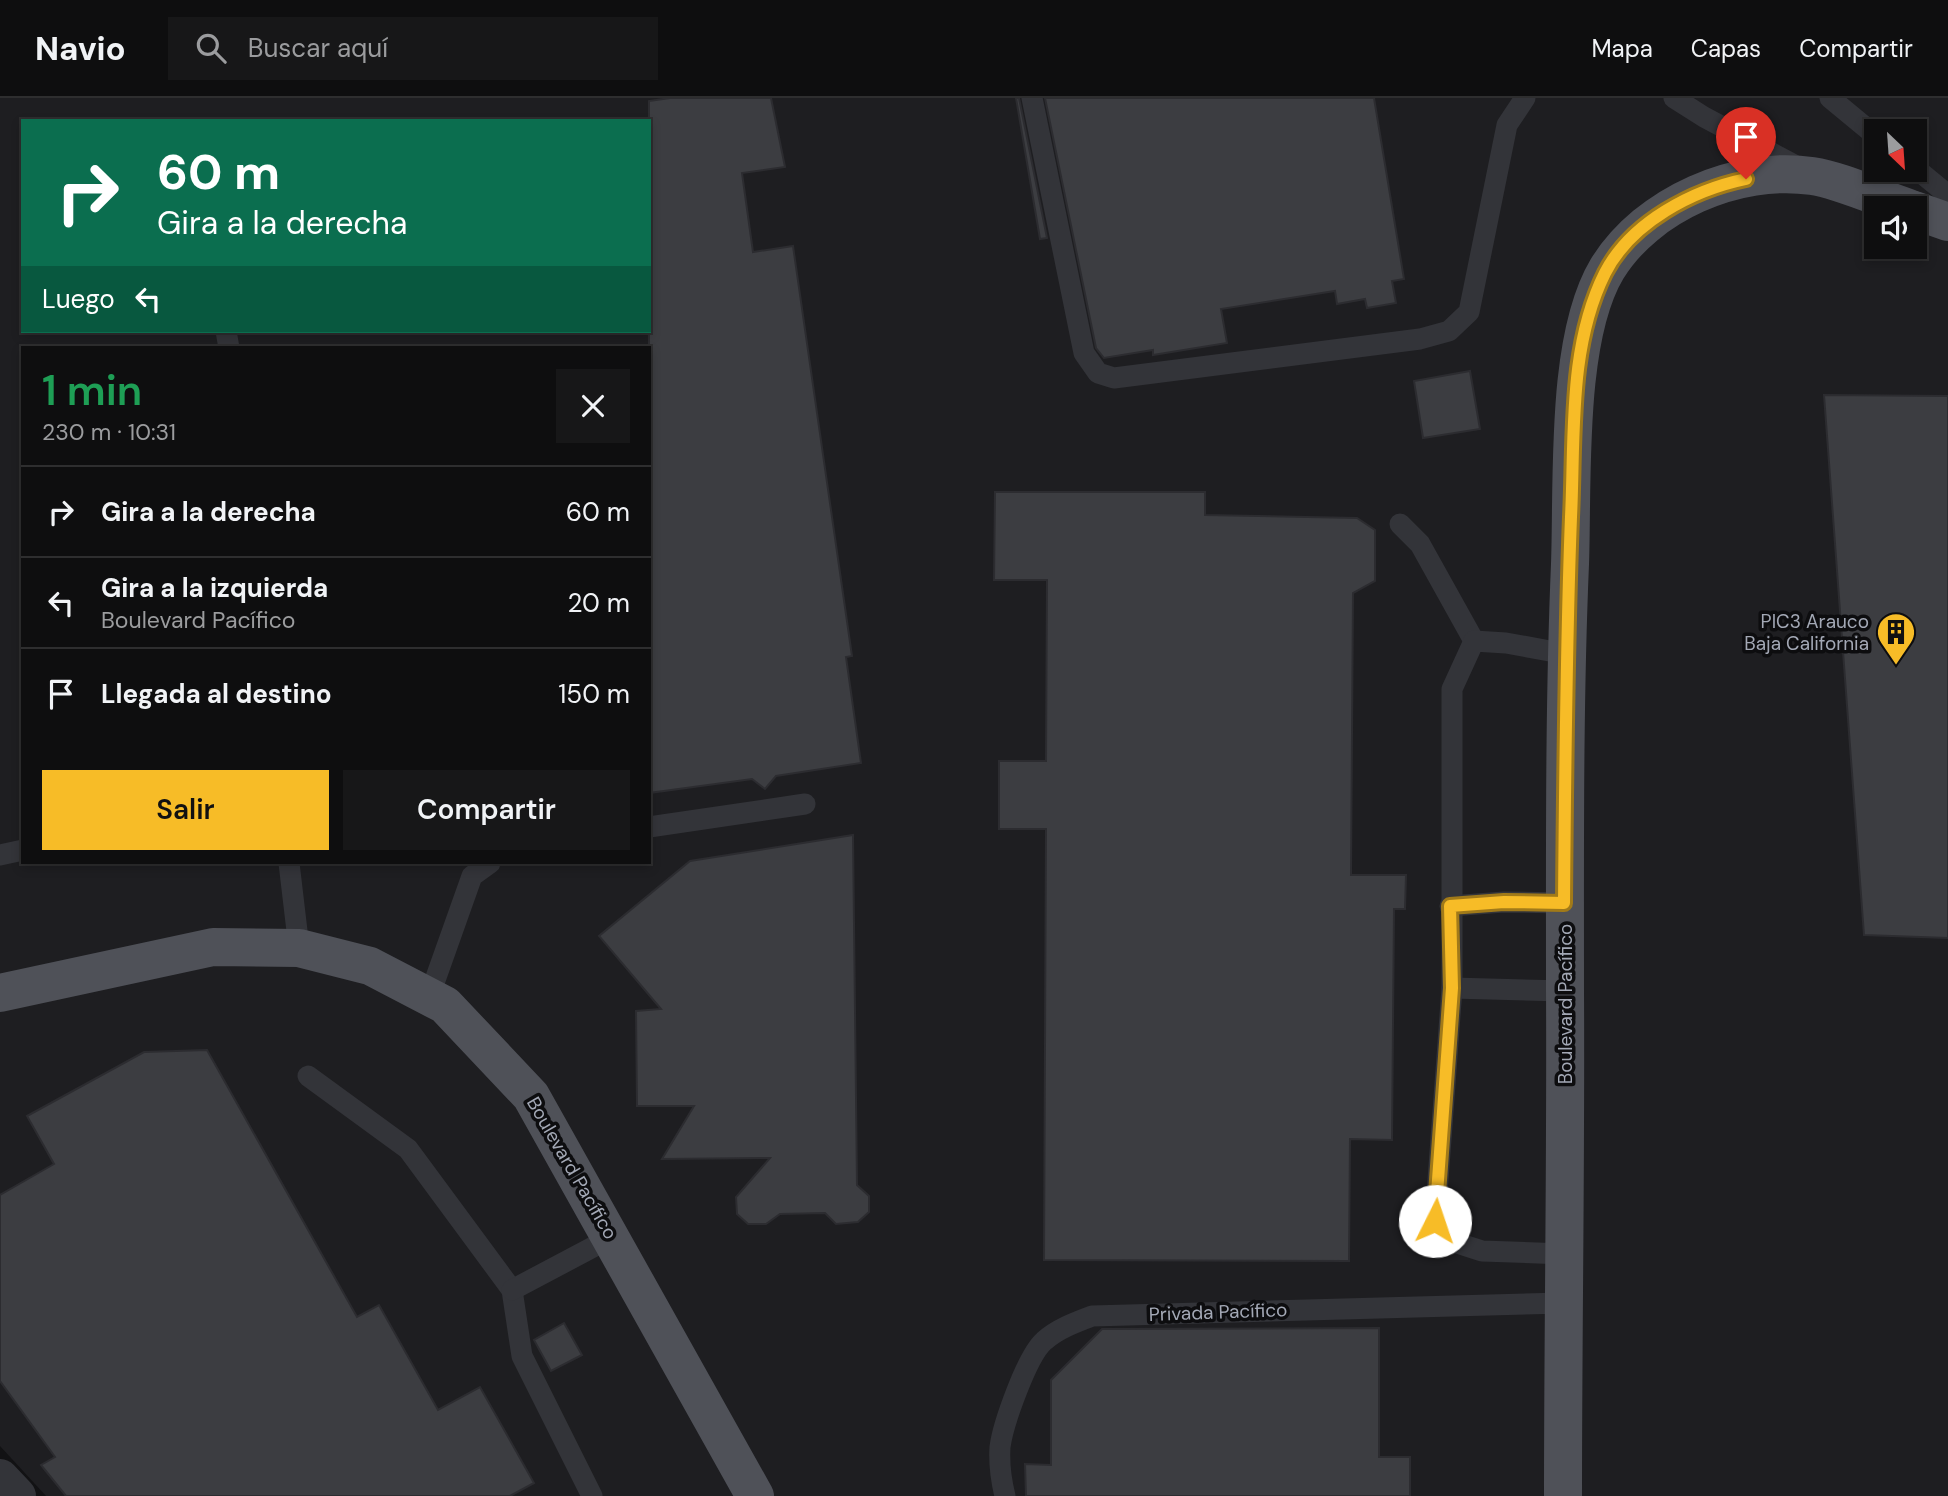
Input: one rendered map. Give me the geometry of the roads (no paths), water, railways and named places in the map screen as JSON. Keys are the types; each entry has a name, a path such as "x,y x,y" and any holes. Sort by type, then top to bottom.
{"main road":[{"name":"Boulevard Pacífico","path":"1563,1496 1566,654 1576,383 1585,327 1606,272 1630,239 1667,210 1723,184 1770,174 1815,176 1874,196"},
{"path":"1927,215 1948,222"},
{"name":"Boulevard Pacífico","path":"0,993 213,947 299,948 370,966 445,1005 531,1096 755,1496"}],"street":[{"path":"0,1478 17,1496"}],"lane":[{"path":"1032,98 1084,353 1098,373 1114,378 1420,338 1449,331 1469,312 1507,125 1525,98"},
{"path":"1674,98 1704,117 1815,176"},
{"path":"1830,98 1864,126"},
{"path":"1927,178 1948,195"},
{"path":"1400,524 1420,544 1474,641"},
{"path":"1474,641 1506,643 1566,654"},
{"path":"1474,641 1452,689 1452,988 1435,1221 1451,1241 1482,1251 1564,1254"},
{"path":"651,827 805,804"},
{"path":"0,855 21,850"},
{"path":"289,864 299,948"},
{"path":"429,997 472,876 489,864"},
{"path":"1450,906 1504,902 1564,903"},
{"path":"1452,988 1565,991"},
{"path":"307,1076 408,1149 512,1290 522,1356 592,1496"},
{"path":"512,1290 612,1237"},
{"name":"Privada Pacífico","path":"1005,1496 1001,1478 1000,1446 1028,1363 1043,1342 1069,1325 1092,1316 1563,1303"}],"place":[{"name":"PIC3 Arauco Baja California","path":"1896,666"}]}
